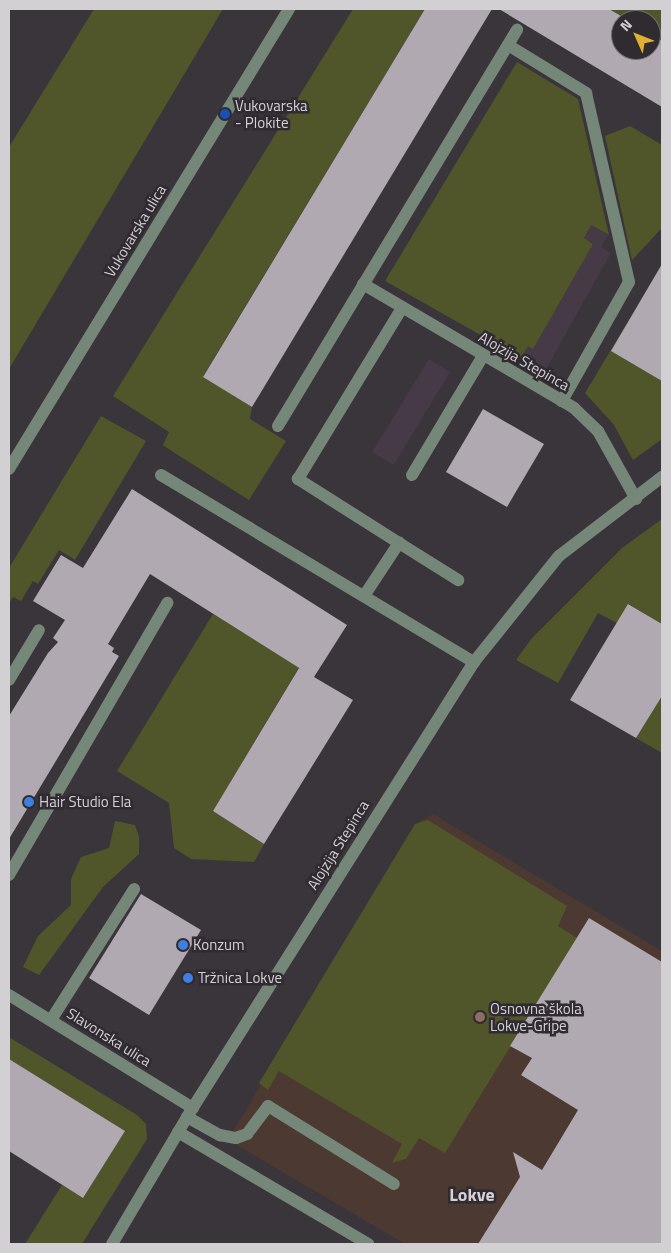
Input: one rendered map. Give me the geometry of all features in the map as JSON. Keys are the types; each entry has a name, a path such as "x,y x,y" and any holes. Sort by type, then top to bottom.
{"street":[{"name":"Vukovarska ulica","path":"9,469 289,9"},
{"path":"278,426 517,30"},
{"path":"508,45 586,93 629,282 562,402"},
{"name":"Alojzija Stepinca","path":"363,284 562,402 598,431 636,498"},
{"path":"402,308 298,479 458,580"},
{"path":"412,475 483,356"},
{"path":"161,475 474,662"},
{"name":"Alojzija Stepinca","path":"112,1244 190,1112 474,662 558,556 662,477"},
{"path":"364,596 399,543"},
{"path":"9,875 167,604"},
{"path":"9,680 39,630"},
{"path":"51,1020 134,889"},
{"name":"Slavonska ulica","path":"9,994 190,1112 220,1135 236,1138 247,1134 268,1106 394,1184"},
{"path":"178,1132 368,1244"}],"shaded area":[{"path":"591,225 608,235 601,247 611,253 545,371 521,358 527,345 533,348 593,243 583,238"},
{"path":"429,359 450,372 394,465 372,452"},
{"name":"Osnovna škola Lokve-Gripe","path":"433,814 662,951 662,1244 405,1244 228,1140 415,824"}],"green space":[{"path":"94,9 223,9 9,369 9,147"},
{"path":"353,9 425,9 203,376 252,407 250,419 286,441 249,500 163,445 169,432 113,396"},
{"path":"609,9 662,9 662,41 661,10"},
{"path":"517,62 578,99 609,235 591,225 584,238 593,244 533,349 528,346 521,358 385,281"},
{"path":"630,126 662,145 662,228 632,260 605,136"},
{"path":"662,265 662,439 633,460 614,425 585,393"},
{"path":"101,416 146,441 75,560 59,550 38,584 33,581 21,601 13,597 9,603 9,568"},
{"path":"662,519 662,624 629,604 617,623 598,613 558,683 516,660 532,638 622,548"},
{"path":"213,614 299,667 213,811 264,844 254,862 191,859 174,848 169,803 117,771"},
{"path":"662,696 662,753 636,738"},
{"path":"428,820 567,906 558,926 577,938 445,1153 419,1138 406,1159 392,1163 402,1144 279,1071 268,1090 259,1083 415,824"},
{"path":"115,821 135,825 139,837 139,854 103,887 39,975 23,967 38,936 71,905 71,879 81,857 109,848"},
{"path":"9,1037 137,1115 146,1124 147,1139 82,1244 25,1244 62,1185 83,1197 125,1131 9,1059"}],"building":[{"path":"425,9 492,9 252,407 203,377"},
{"path":"499,9 611,10 611,60 661,60 662,41 662,107"},
{"path":"662,264 662,381 611,351"},
{"path":"483,409 544,444 507,507 446,472"},
{"path":"132,489 347,625 314,677 353,700 264,844 213,811 299,668 304,671 150,574 108,644 114,648 112,652 119,656 9,839 9,716 48,653 58,642 53,638 65,620 33,601 61,555 83,568"},
{"path":"628,604 662,624 662,696 636,738 570,700"},
{"path":"141,894 201,930 149,1015 89,978"},
{"path":"589,918 662,962 662,1244 478,1244 520,1177 513,1152 542,1170 578,1110 521,1075 532,1058 510,1046"},
{"path":"9,1059 125,1131 83,1198 9,1151"}],"place":[{"name":"Vukovarska - Plokite","path":"225,114"},
{"name":"Hair Studio Ela","path":"29,802"},
{"name":"Konzum","path":"183,945"},
{"name":"Tržnica Lokve","path":"188,978"},
{"name":"Osnovna škola Lokve-Gripe","path":"480,1017"}],"district":[{"name":"Lokve","path":"472,1195"}]}
